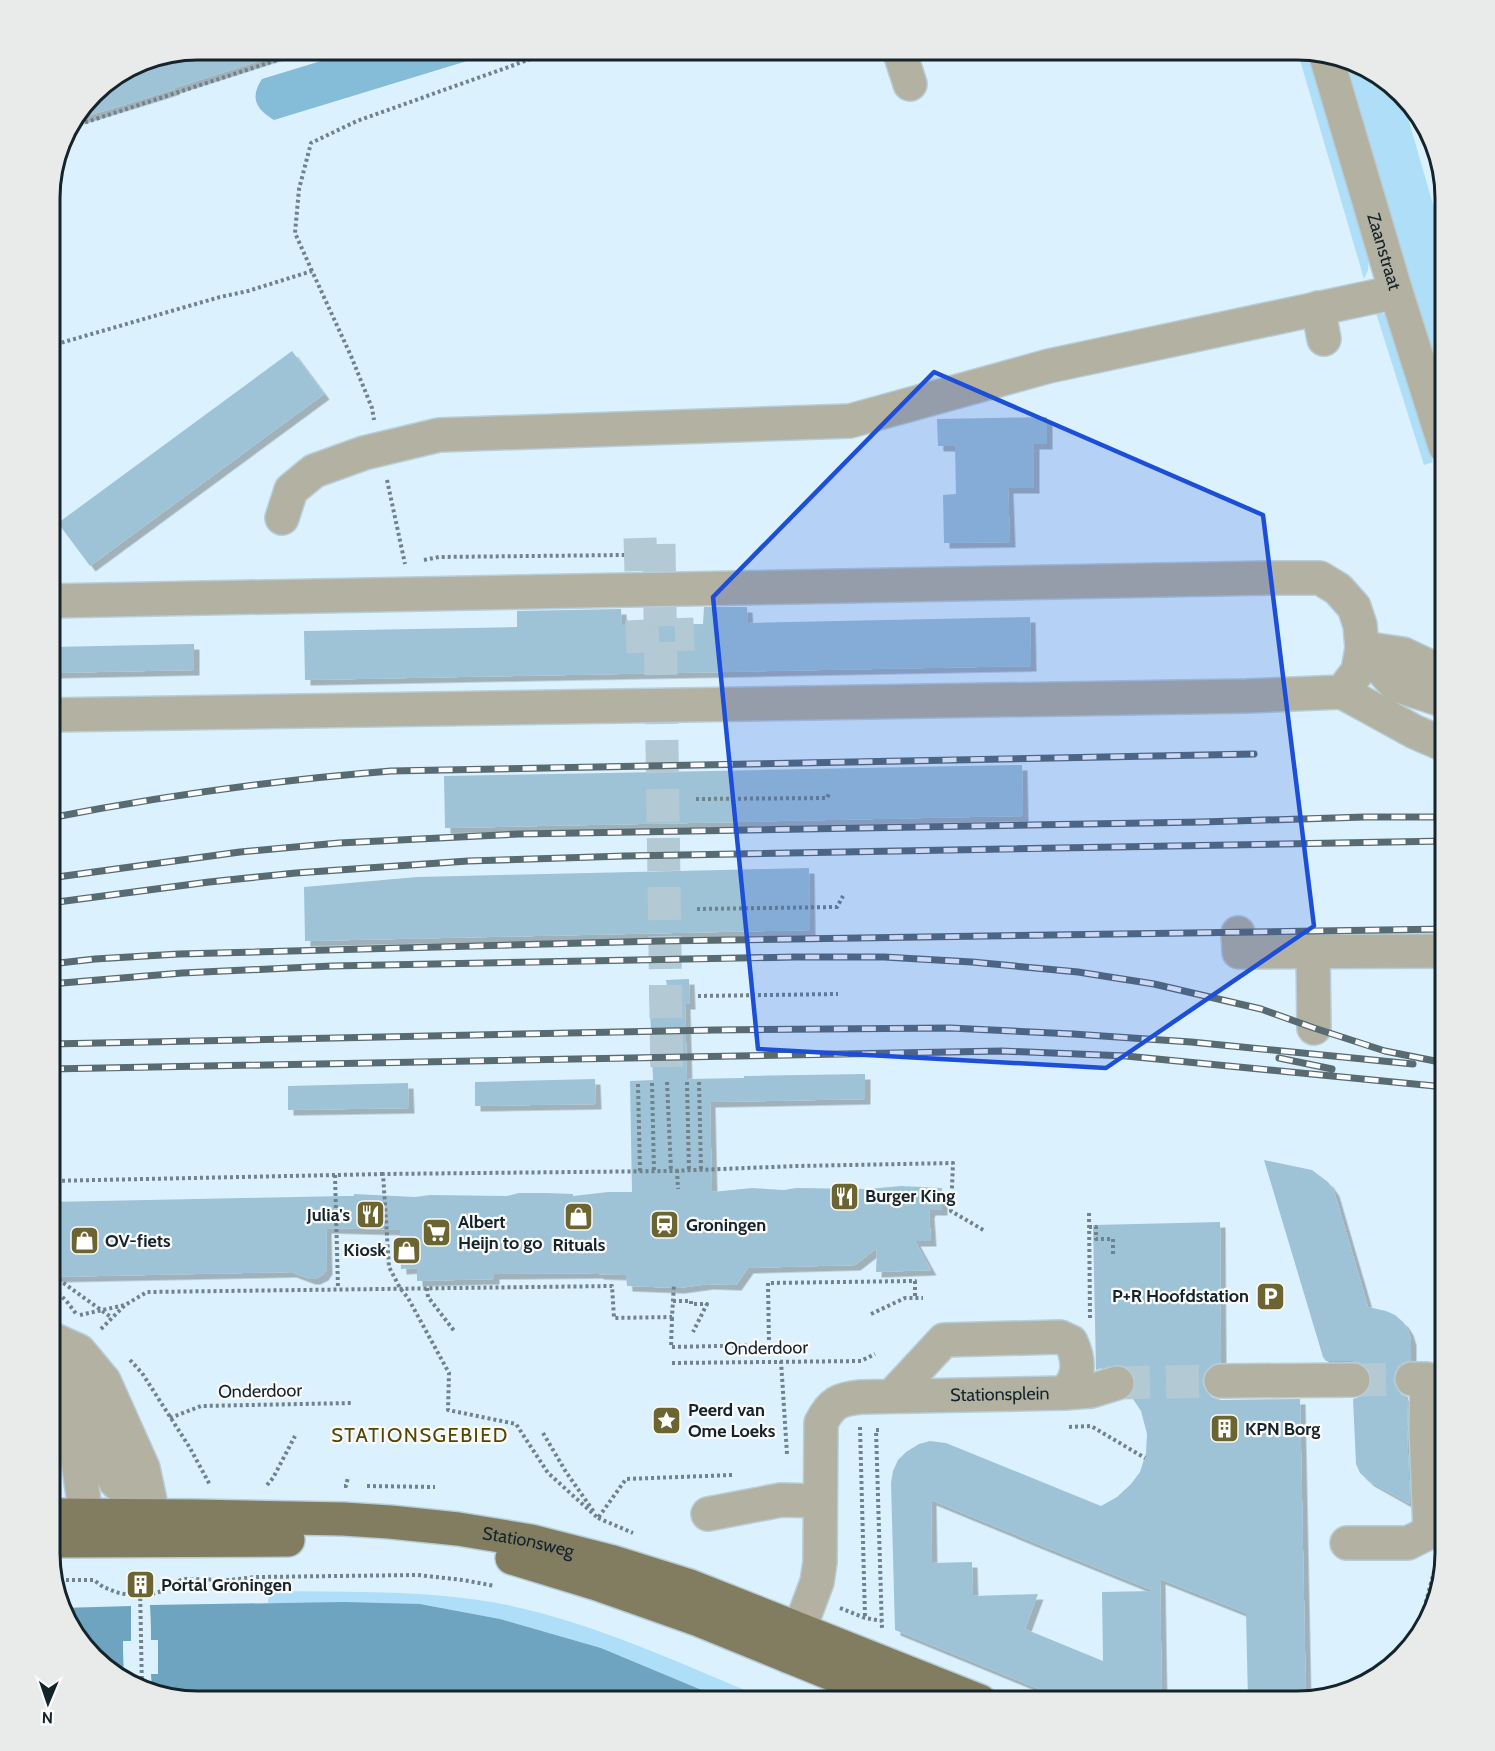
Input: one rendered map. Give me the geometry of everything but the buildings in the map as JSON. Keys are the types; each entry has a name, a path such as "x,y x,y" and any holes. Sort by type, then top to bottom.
{"main road":[{"name":"Stationsweg","path":"60,1515 153,1515 390,1522 506,1536 613,1562 690,1586 880,1691"},
{"name":"Stationsweg","path":"60,1541 342,1539 443,1544 524,1561 699,1620 795,1643 948,1691"}],"street":[{"path":"902,60 910,84"},
{"name":"Zaanstraat","path":"1328,64 1396,292 1435,412"},
{"path":"282,518 291,490 314,471 364,453 440,435 850,421 1049,366 1321,324 1396,292"},
{"path":"60,601 1320,578 1338,589 1354,607 1360,625 1362,648 1358,671 1342,692"},
{"path":"1362,648 1403,654 1435,669"},
{"path":"1362,648 1396,685 1435,698"},
{"path":"60,715 1222,697 1342,692 1435,740"},
{"path":"1238,933 1239,951 1435,951"},
{"path":"1313,951 1314,1028"},
{"name":"Stationsplein","path":"795,1643 818,1582 821,1424 826,1412 845,1399 877,1396 1064,1393 1072,1385 1077,1374 1076,1352 1071,1342 1060,1337 944,1340 877,1396"},
{"path":"60,1342 79,1351 104,1381 143,1468 153,1515"},
{"path":"60,1364 71,1374 115,1480 153,1515"},
{"path":"1347,1543 1408,1544 1430,1532 1426,1427 1427,1379 1412,1379"},
{"path":"1221,1381 1353,1380"},
{"path":"1064,1393 1091,1391 1117,1383"},
{"path":"60,1412 75,1442 86,1515 116,1541 153,1515"},
{"path":"708,1514 782,1500 820,1501"}],"path":[{"path":"82,124 277,60"},
{"path":"405,564 372,408 295,233 299,189 311,143 357,121 528,60"},
{"path":"60,343 312,271"},
{"path":"417,562 439,557 624,555"},
{"path":"696,799 827,798 829,794"},
{"path":"697,909 837,907 843,896"},
{"path":"698,996 838,994"},
{"path":"687,1082 689,1170"},
{"path":"699,1082 701,1169"},
{"path":"652,1083 654,1171"},
{"path":"667,1083 670,1171"},
{"path":"638,1084 640,1171"},
{"path":"60,1181 670,1171 953,1163 951,1211 985,1231"},
{"path":"677,1170 678,1189"},
{"path":"383,1174 389,1267 449,1373 448,1410 516,1424 548,1473 598,1518 626,1479 732,1475"},
{"path":"335,1175 338,1289"},
{"path":"1089,1227 1096,1227 1096,1239 1113,1239 1113,1257"},
{"path":"60,1281 112,1318 125,1305 147,1292 612,1286 614,1318 672,1317"},
{"path":"674,1284 671,1347 769,1345 768,1283 915,1281 915,1298"},
{"path":"427,1288 428,1297 455,1332"},
{"path":"60,1295 77,1316 125,1305"},
{"path":"872,1314 905,1298 923,1298"},
{"path":"673,1302 691,1301 691,1304 707,1304 693,1332"},
{"name":"Onderdoor","path":"672,1363 861,1361 875,1354"},
{"path":"781,1361 788,1462"},
{"path":"866,1626 860,1437 877,1396"},
{"name":"Onderdoor","path":"210,1485 170,1418 201,1406 352,1403"},
{"path":"1067,1427 1091,1426 1145,1458"},
{"path":"883,1637 876,1430 888,1430"},
{"path":"543,1433 566,1473"},
{"path":"267,1485 295,1436"},
{"path":"346,1486 435,1487"},
{"path":"130,1573 140,1583 148,1573"},
{"path":"63,1580 94,1580 103,1587 119,1593 140,1596 163,1591 182,1579 229,1580 256,1576 418,1575 498,1586"},
{"path":"1426,1603 1431,1584"},
{"path":"140,1586 142,1679"}],"highlighted area":[{"path":"934,372 1263,515 1314,926 1106,1068 758,1049 713,597"}],"shaded area":[{"path":"324,60 470,60 274,120 262,111 256,102 256,91 262,79"},
{"path":"1300,60 1310,61 1369,259 1364,279"},
{"path":"1346,69 1374,83 1407,114 1435,211 1435,360"},
{"path":"1376,313 1385,315 1433,462 1424,465"},
{"path":"269,1591 374,1592 479,1600 517,1607 591,1629 748,1691 704,1691 601,1648 500,1619 420,1604 268,1603"},
{"path":"344,1602 420,1604 500,1619 601,1648 704,1691 189,1691 153,1684 132,1674 158,1674 157,1640 151,1641 150,1605"},
{"path":"131,1606 131,1641 123,1642 124,1670 107,1657 88,1637 71,1608"}],"pier":[{"path":"150,1605 151,1640 158,1640 158,1674 151,1674 152,1683 124,1670 123,1641 131,1641 131,1606 134,1606 134,1641 132,1644 126,1644 127,1671 155,1671 155,1644 148,1641 147,1606"}],"tunnel":[{"path":"659,544 667,1082"},
{"path":"624,555 659,554"},
{"path":"626,637 694,634"},
{"path":"1353,1380 1412,1379"},
{"path":"1117,1383 1221,1381"}],"railway":[{"path":"60,816 220,790 391,771 1254,754"},
{"path":"60,877 240,852 339,843 519,834 1435,817"},
{"path":"60,902 296,873 468,861 1435,841"},
{"path":"60,963 179,954 660,941 1435,929"},
{"path":"60,983 182,973 332,966 884,957 1078,972 1154,984 1261,1009 1385,1051 1435,1061"},
{"path":"60,1044 715,1030 950,1028 1191,1042 1413,1064"},
{"path":"60,1069 1002,1051 1126,1056 1435,1086"},
{"path":"1279,1058 1332,1069"}],"place":[{"name":"Burger King","path":"844,1196"},
{"name":"Julia's","path":"371,1215"},
{"name":"Rituals","path":"579,1216"},
{"name":"Groningen","path":"665,1225"},
{"name":"Albert Heijn to go","path":"437,1232"},
{"name":"OV-fiets","path":"84,1241"},
{"name":"Kiosk","path":"407,1250"},
{"name":"P+R Hoofdstation","path":"1270,1296"},
{"name":"Peerd van Ome Loeks","path":"667,1420"},
{"name":"KPN Borg","path":"1224,1429"},
{"name":"Portal Groningen","path":"140,1585"}],"district":[{"name":"STATIONSGEBIED","path":"420,1435"}]}
